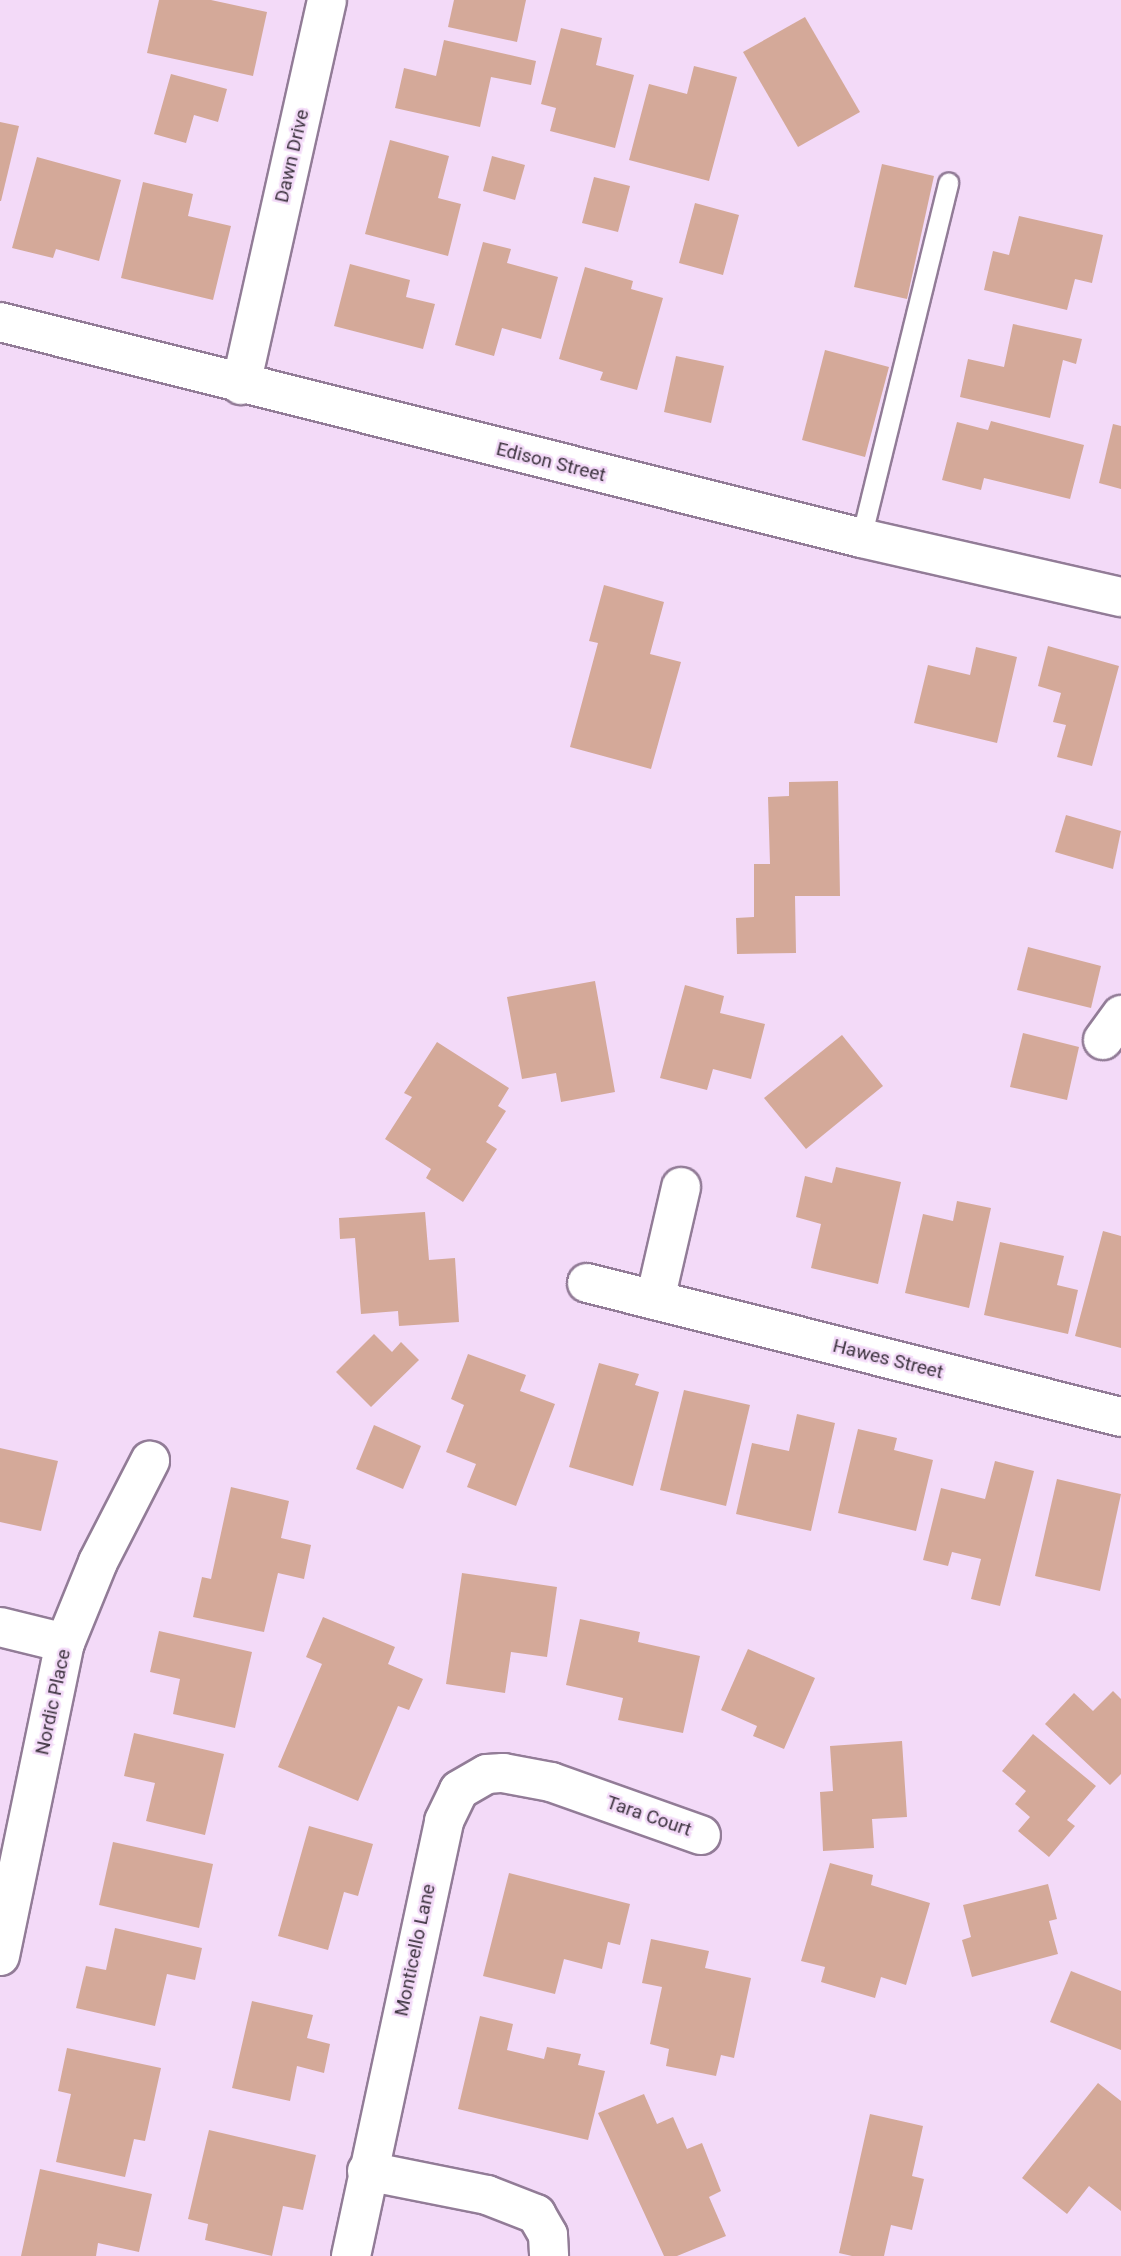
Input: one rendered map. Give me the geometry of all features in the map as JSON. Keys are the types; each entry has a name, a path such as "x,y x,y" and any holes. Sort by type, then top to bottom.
{"street":[{"name":"Dawn Drive","path":"242,385 327,0"},
{"name":"Edison Street","path":"0,322 242,385 861,538 1121,597"},
{"path":"655,1300 681,1187"},
{"name":"Hawes Street","path":"587,1283 1121,1417"},
{"name":"Nordic Place","path":"0,1956 65,1643 98,1562 150,1461"},
{"path":"0,1627 65,1643"},
{"name":"Monticello Lane","path":"351,2256 367,2171 444,1821 459,1790 486,1774 503,1773 551,1782 596,1798"},
{"name":"Tara Court","path":"596,1798 701,1835"},
{"path":"367,2171 487,2195 536,2214 548,2235 549,2256"}],"lane":[{"path":"861,538 948,183"}],"building":[{"path":"159,0 211,0 267,12 253,76 147,53"},
{"path":"454,0 526,0 517,42 448,27"},
{"path":"805,17 860,112 798,147 743,52"},
{"path":"561,28 602,38 596,65 634,75 615,148 550,131 556,108 541,104"},
{"path":"444,40 536,61 531,85 491,77 480,127 395,108 404,68 436,76"},
{"path":"694,66 737,77 709,181 629,160 649,84 687,94"},
{"path":"171,74 227,89 218,122 194,115 186,143 154,134"},
{"path":"0,122 19,126 1,201 0,201"},
{"path":"390,140 449,156 438,198 461,204 448,256 365,234"},
{"path":"492,156 525,165 515,200 483,191"},
{"path":"37,157 121,180 99,261 56,249 53,258 12,248"},
{"path":"882,164 934,176 907,299 854,287"},
{"path":"594,177 630,186 618,232 582,223"},
{"path":"143,182 193,194 188,216 231,226 213,300 121,278"},
{"path":"695,203 739,215 723,275 679,263"},
{"path":"1019,216 1103,235 1092,283 1075,279 1067,310 984,290 993,251 1009,255"},
{"path":"483,242 511,249 507,263 558,277 541,339 502,328 494,356 455,345"},
{"path":"350,264 410,280 406,297 435,304 423,349 334,326"},
{"path":"585,267 633,281 631,289 663,298 637,390 600,380 603,372 559,359"},
{"path":"1013,324 1082,339 1076,364 1063,360 1050,418 960,397 968,359 1004,367"},
{"path":"825,350 889,367 865,457 802,440"},
{"path":"676,356 724,366 711,423 664,412"},
{"path":"991,421 1084,445 1070,499 984,478 981,490 942,480 957,422 988,430"},
{"path":"1113,424 1121,426 1121,489 1099,483"},
{"path":"604,585 664,602 650,654 681,662 651,769 570,747 598,643 589,641"},
{"path":"1048,646 1119,666 1092,766 1057,757 1066,725 1053,722 1061,693 1038,686"},
{"path":"976,647 1017,657 997,743 914,723 928,665 970,675"},
{"path":"838,781 840,896 795,896 796,953 737,954 736,918 754,917 754,864 770,864 768,797 789,796 789,782"},
{"path":"1066,815 1121,831 1113,869 1055,852"},
{"path":"1028,947 1101,966 1091,1008 1017,990"},
{"path":"595,981 615,1092 561,1102 556,1073 522,1079 507,997"},
{"path":"685,985 724,996 720,1013 765,1024 751,1079 713,1069 707,1090 660,1078"},
{"path":"1023,1033 1079,1047 1067,1100 1010,1087"},
{"path":"842,1035 883,1086 806,1149 764,1098"},
{"path":"437,1042 509,1088 498,1106 506,1111 486,1142 497,1149 463,1202 426,1178 431,1169 385,1139 412,1097 404,1093"},
{"path":"836,1167 901,1182 878,1284 811,1268 821,1224 796,1217 805,1176 832,1183"},
{"path":"957,1201 991,1208 969,1308 905,1293 923,1214 953,1221"},
{"path":"425,1212 429,1260 455,1258 459,1322 399,1326 398,1311 361,1314 355,1238 340,1239 339,1218"},
{"path":"1103,1231 1121,1236 1121,1348 1075,1336"},
{"path":"1000,1242 1064,1256 1057,1285 1078,1290 1068,1334 984,1315"},
{"path":"374,1334 392,1352 401,1342 419,1360 371,1407 336,1372"},
{"path":"468,1354 526,1375 520,1391 555,1404 516,1506 467,1487 476,1464 446,1452 464,1405 451,1399"},
{"path":"599,1363 639,1374 635,1385 659,1392 633,1486 569,1467"},
{"path":"684,1390 750,1405 726,1506 660,1490"},
{"path":"797,1414 835,1423 811,1531 736,1514 752,1443 789,1451"},
{"path":"374,1425 421,1446 403,1489 356,1469"},
{"path":"858,1429 897,1438 894,1450 933,1460 916,1531 838,1513"},
{"path":"0,1448 58,1461 41,1531 0,1522"},
{"path":"995,1461 1034,1471 1000,1606 971,1599 981,1559 952,1552 948,1566 923,1560 941,1488 985,1499"},
{"path":"1057,1479 1121,1494 1100,1591 1035,1576"},
{"path":"231,1487 289,1501 281,1538 311,1545 304,1579 278,1573 264,1632 193,1617 202,1577 211,1579"},
{"path":"462,1573 557,1587 547,1657 511,1652 505,1693 446,1684"},
{"path":"323,1617 395,1647 388,1664 423,1679 409,1710 398,1706 358,1801 278,1767 322,1664 306,1657"},
{"path":"580,1619 640,1632 638,1642 700,1656 683,1733 618,1720 623,1698 566,1685"},
{"path":"159,1631 252,1652 235,1728 173,1714 180,1679 150,1672"},
{"path":"748,1649 815,1678 784,1749 753,1736 757,1726 721,1710"},
{"path":"1113,1691 1121,1699 1121,1774 1110,1785 1045,1724 1074,1693 1093,1711"},
{"path":"134,1733 224,1754 205,1835 146,1821 155,1783 124,1776"},
{"path":"1033,1734 1096,1786 1067,1820 1075,1826 1049,1857 1018,1831 1030,1817 1015,1804 1026,1791 1002,1771"},
{"path":"902,1741 907,1817 872,1819 874,1848 823,1851 820,1792 833,1791 830,1746"},
{"path":"309,1826 373,1844 358,1896 344,1892 328,1950 278,1936"},
{"path":"113,1842 213,1864 199,1928 99,1905"},
{"path":"830,1863 873,1875 871,1885 930,1903 906,1985 881,1977 875,1998 821,1982 825,1967 801,1961"},
{"path":"509,1873 630,1904 620,1945 608,1942 602,1969 564,1959 555,1994 483,1976"},
{"path":"1048,1884 1057,1919 1049,1921 1058,1954 972,1977 962,1940 971,1937 963,1905"},
{"path":"115,1928 202,1948 195,1980 167,1974 155,2026 76,2008 86,1966 106,1970"},
{"path":"651,1939 709,1951 705,1968 751,1978 734,2058 721,2055 716,2076 666,2066 669,2049 650,2044 662,1987 642,1983"},
{"path":"1071,1971 1121,1991 1121,2050 1050,2022"},
{"path":"252,2001 313,2015 307,2038 330,2044 324,2073 297,2066 290,2101 232,2088"},
{"path":"480,2016 513,2024 507,2050 544,2059 547,2047 581,2054 578,2065 605,2071 588,2140 458,2109"},
{"path":"67,2048 161,2068 145,2141 134,2139 125,2177 56,2162 71,2094 58,2091"},
{"path":"1098,2083 1121,2101 1121,2211 1089,2186 1067,2214 1022,2178"},
{"path":"644,2094 657,2124 673,2117 687,2149 702,2143 721,2191 709,2197 726,2236 677,2256 664,2256 598,2113"},
{"path":"870,2114 923,2126 912,2176 924,2179 912,2230 891,2225 884,2256 852,2256 839,2253"},
{"path":"209,2130 316,2155 303,2210 283,2206 272,2256 205,2240 208,2224 188,2219"},
{"path":"40,2169 152,2194 139,2252 98,2243 96,2256 21,2256"}]}
